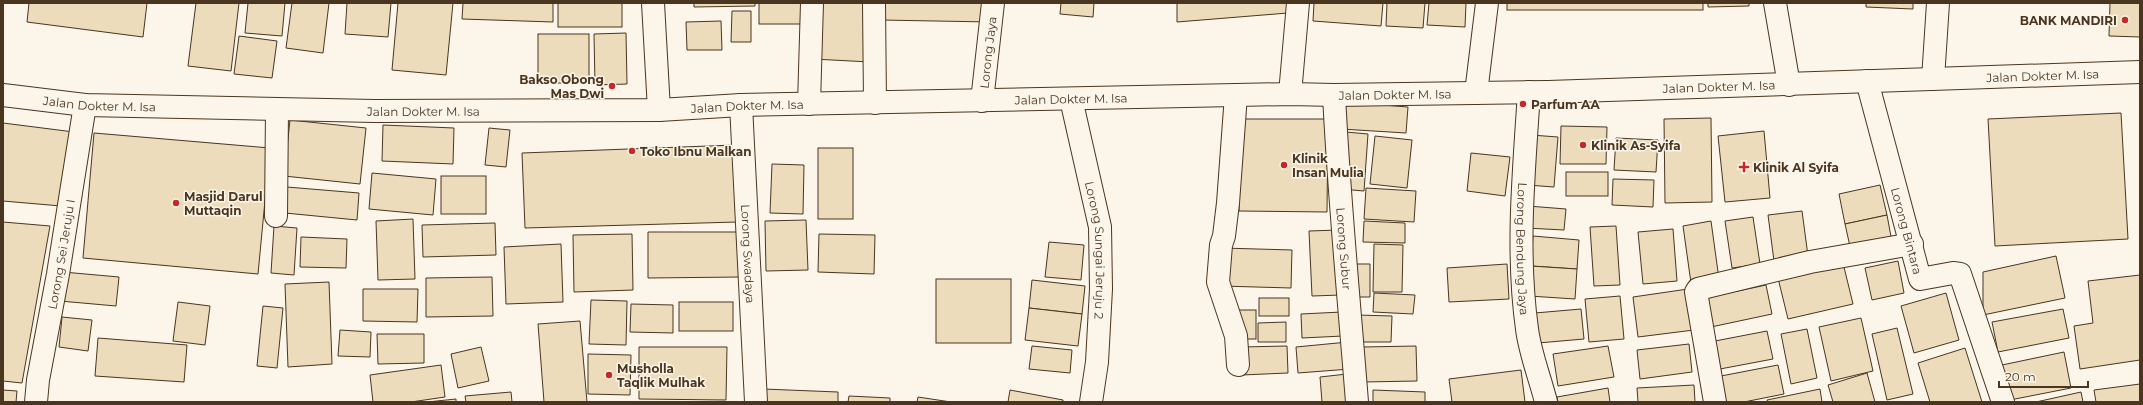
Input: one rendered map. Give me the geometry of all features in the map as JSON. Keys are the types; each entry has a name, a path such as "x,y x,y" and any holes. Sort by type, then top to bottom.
{"street":[{"path":"653,3 658,110"},
{"path":"809,104 812,3"},
{"path":"874,3 875,103"},
{"name":"Lorong Jaya","path":"982,101 993,3"},
{"path":"1290,94 1298,3"},
{"path":"1476,93 1487,3"},
{"path":"1775,3 1789,85"},
{"path":"1933,79 1938,3"},
{"name":"Jalan Dokter M. Isa","path":"3,96 85,106 375,111 658,110 741,105 1290,94 1334,95 1530,92 1789,85 2140,72"},
{"name":"Lorong Bintara","path":"1867,81 1920,278 1957,272 1962,277 2002,402"},
{"name":"Lorong Bendung Jaya","path":"1530,92 1521,215 1522,270 1527,330 1546,402"},
{"path":"1236,95 1228,203 1224,236 1220,245 1218,282 1236,336 1238,365"},
{"name":"Lorong Subur","path":"1334,95 1339,196 1344,229 1357,402"},
{"name":"Lorong Sungai Jeruju 2","path":"1071,99 1100,227 1101,289 1097,362 1091,402"},
{"name":"Lorong Swadaya","path":"741,105 756,402"},
{"name":"Lorong Sei Jeruju I","path":"36,402 38,380 58,274 85,106"},
{"path":"276,216 277,110"},
{"path":"1715,402 1696,292 1698,289 1810,262 1912,244"}],"building":[{"path":"29,3 147,3 143,37 27,22"},
{"path":"196,3 239,3 231,71 188,66"},
{"path":"248,3 285,3 282,36 245,33"},
{"path":"292,3 329,3 323,53 286,48"},
{"path":"347,3 391,3 388,37 345,34"},
{"path":"398,3 453,3 446,75 392,70"},
{"path":"463,3 553,3 553,22 462,19"},
{"path":"558,3 622,3 622,27 558,27"},
{"path":"694,3 755,3 755,6 694,7"},
{"path":"759,3 802,3 802,24 759,24"},
{"path":"815,3 873,3 870,62 813,59"},
{"path":"882,3 990,3 990,22 881,20"},
{"path":"1061,3 1094,3 1093,17 1060,14"},
{"path":"1177,3 1288,3 1288,13 1177,22"},
{"path":"1314,3 1383,3 1381,26 1313,21"},
{"path":"1387,3 1425,3 1423,28 1386,26"},
{"path":"1429,3 1466,3 1465,27 1427,25"},
{"path":"1507,3 1703,3 1703,10 1507,10"},
{"path":"1708,3 1749,3 1749,6 1708,7"},
{"path":"1866,3 1913,3 1913,9 1866,7"},
{"name":"BANK MANDIRI","path":"2110,3 2140,3 2140,37 2109,36"},
{"path":"732,11 751,11 751,42 731,42"},
{"path":"721,21 722,50 687,50 686,22"},
{"path":"626,33 627,84 595,85 594,34"},
{"path":"538,34 589,34 589,83 538,83"},
{"path":"239,36 277,41 272,78 234,74"},
{"path":"1342,102 1408,107 1406,133 1341,129"},
{"path":"2121,113 2128,239 1995,246 1988,119"},
{"path":"1711,118 1712,202 1665,203 1664,119"},
{"name":"Klinik Insan Mulia","path":"1240,119 1328,119 1327,212 1239,211"},
{"path":"290,120 366,128 360,184 284,176"},
{"path":"3,123 74,132 61,206 3,201"},
{"path":"383,125 454,128 453,164 382,161"},
{"name":"Klinik As-Syifa","path":"1561,126 1607,127 1606,164 1560,164"},
{"path":"489,128 510,130 506,167 485,165"},
{"name":"Klinik Al Syifa","path":"1764,131 1770,198 1725,202 1718,136"},
{"path":"1346,132 1368,134 1364,191 1341,189"},
{"name":"Masjid Darul Muttaqin","path":"94,133 270,148 258,274 83,258"},
{"path":"1531,135 1558,137 1554,187 1527,185"},
{"path":"1375,136 1412,140 1407,188 1370,184"},
{"path":"1616,138 1658,140 1656,172 1614,170"},
{"path":"735,145 737,222 525,228 522,153"},
{"path":"818,148 853,148 853,219 818,219"},
{"path":"1471,153 1510,157 1505,196 1467,191"},
{"path":"772,164 804,165 803,214 770,213"},
{"path":"1566,172 1608,172 1608,196 1566,196"},
{"path":"372,173 436,179 433,215 369,209"},
{"path":"441,176 486,176 486,214 441,214"},
{"path":"1613,179 1654,180 1653,207 1612,205"},
{"path":"1880,185 1887,215 1845,224 1839,194"},
{"path":"287,187 359,193 357,220 285,213"},
{"path":"1366,188 1416,191 1414,222 1364,219"},
{"path":"1528,206 1566,209 1564,230 1526,228"},
{"path":"1802,211 1808,256 1774,261 1768,215"},
{"path":"1887,215 1892,242 1851,251 1845,224"},
{"path":"1753,217 1760,264 1732,268 1725,221"},
{"path":"413,219 415,279 378,280 376,221"},
{"path":"806,220 808,270 766,271 765,221"},
{"path":"1364,221 1405,223 1405,243 1363,242"},
{"path":"1711,221 1719,279 1691,283 1683,226"},
{"path":"3,222 50,226 22,383 3,381"},
{"path":"495,223 496,255 423,257 422,225"},
{"path":"274,226 297,228 294,275 271,273"},
{"path":"1616,226 1620,285 1594,286 1590,227"},
{"path":"1673,229 1677,281 1643,284 1638,232"},
{"path":"1338,230 1341,295 1312,296 1309,231"},
{"path":"648,232 741,232 741,277 648,278"},
{"path":"632,234 633,290 574,292 573,235"},
{"path":"819,234 875,235 874,274 818,272"},
{"path":"1533,236 1579,240 1577,269 1531,266"},
{"path":"301,237 347,239 346,268 300,267"},
{"path":"1049,242 1084,245 1081,280 1045,277"},
{"path":"561,244 563,302 506,304 504,247"},
{"path":"1374,244 1403,245 1402,292 1373,292"},
{"path":"1222,248 1292,250 1291,288 1221,286"},
{"path":"2056,256 2065,298 1983,315 1983,272"},
{"path":"1898,261 1904,293 1872,300 1865,268"},
{"path":"1843,263 1853,304 1788,319 1778,278"},
{"path":"1354,264 1370,264 1370,297 1353,297"},
{"path":"1507,264 1509,299 1449,302 1447,268"},
{"path":"1531,266 1577,269 1575,299 1529,296"},
{"path":"63,272 119,277 116,306 60,301"},
{"path":"2140,275 2140,360 2080,369 2074,326 2093,323 2088,281"},
{"path":"492,277 493,316 426,317 426,278"},
{"path":"936,279 1011,279 1011,343 936,343"},
{"path":"1032,280 1085,286 1082,314 1029,308"},
{"path":"329,282 332,364 288,367 285,284"},
{"path":"1766,285 1772,314 1711,327 1705,298"},
{"path":"363,289 418,289 417,322 363,321"},
{"path":"1688,289 1694,330 1638,337 1633,297"},
{"path":"1374,293 1415,295 1413,314 1373,312"},
{"path":"1946,293 1959,340 1914,353 1901,306"},
{"path":"1620,296 1624,339 1589,342 1585,299"},
{"path":"1259,298 1289,298 1289,316 1259,316"},
{"path":"591,300 627,301 626,345 589,344"},
{"path":"178,302 210,306 205,345 173,341"},
{"path":"679,302 733,302 733,331 679,331"},
{"path":"631,304 673,305 673,333 630,332"},
{"path":"263,306 283,308 277,368 257,366"},
{"path":"1029,308 1082,314 1078,346 1025,340"},
{"path":"1581,309 1584,339 1538,343 1535,313"},
{"path":"2063,309 2069,338 1998,352 1992,322"},
{"path":"1236,310 1256,310 1256,339 1236,339"},
{"path":"1342,312 1343,336 1302,338 1301,314"},
{"path":"1357,315 1392,316 1391,342 1356,342"},
{"path":"62,317 92,320 88,351 59,347"},
{"path":"1861,318 1873,371 1831,381 1819,327"},
{"path":"580,321 587,402 544,402 538,324"},
{"path":"1286,322 1286,342 1258,342 1258,323"},
{"path":"1897,328 1913,394 1887,400 1872,334"},
{"path":"1807,329 1817,378 1791,384 1781,334"},
{"path":"340,330 371,332 370,357 338,356"},
{"path":"1767,331 1773,359 1720,369 1715,341"},
{"path":"377,334 424,334 424,363 378,364"},
{"path":"98,338 187,345 184,382 95,376"},
{"path":"1348,342 1350,369 1298,373 1296,347"},
{"path":"1689,344 1692,372 1640,379 1637,350"},
{"path":"1032,346 1072,350 1070,373 1029,369"},
{"path":"1287,346 1288,373 1242,375 1241,347"},
{"path":"1416,346 1417,381 1363,382 1362,347"},
{"path":"1608,346 1614,377 1558,386 1553,354"},
{"path":"481,347 489,381 458,388 451,354"},
{"path":"639,347 727,347 726,400 639,399"},
{"path":"1965,348 1982,402 1930,402 1918,363"},
{"path":"2064,352 2071,388 2010,400 2002,365"},
{"name":"Musholla Taqlik Mulhak","path":"588,354 631,355 630,395 588,394"},
{"path":"441,365 445,397 411,402 373,402 370,375"},
{"path":"1778,365 1784,394 1744,402 1726,402 1721,376"},
{"path":"1521,370 1525,402 1452,402 1449,379"},
{"path":"1867,373 1875,402 1833,402 1828,385"},
{"path":"1347,374 1350,402 1322,402 1320,377"},
{"path":"2140,384 2140,402 2096,402 2094,390"},
{"path":"1694,385 1695,402 1638,402 1637,388"},
{"path":"1608,388 1610,402 1558,402 1557,397"},
{"path":"763,389 838,392 838,402 762,402"},
{"path":"1820,389 1822,402 1768,402 1767,400"},
{"path":"3,390 17,391 16,402 3,402"},
{"path":"1010,390 1063,400 1063,402 1008,402"},
{"path":"1373,390 1425,392 1425,402 1373,402"},
{"path":"511,392 512,402 466,402 465,396"},
{"path":"2081,392 2083,402 2036,402"},
{"path":"849,396 890,398 890,402 848,402"},
{"path":"918,397 951,402 917,402"},
{"path":"456,399 456,402 427,402"}],"place":[{"name":"BANK MANDIRI","path":"2125,20"},
{"name":"Bakso Obong Mas Dwi","path":"612,86"},
{"name":"Parfum AA","path":"1523,104"},
{"name":"Klinik As-Syifa","path":"1583,145"},
{"name":"Toko Ibnu Malkan","path":"632,151"},
{"name":"Klinik Insan Mulia","path":"1284,165"},
{"name":"Klinik Al Syifa","path":"1744,167"},
{"name":"Masjid Darul Muttaqin","path":"176,203"},
{"name":"Musholla Taqlik Mulhak","path":"609,375"}]}
